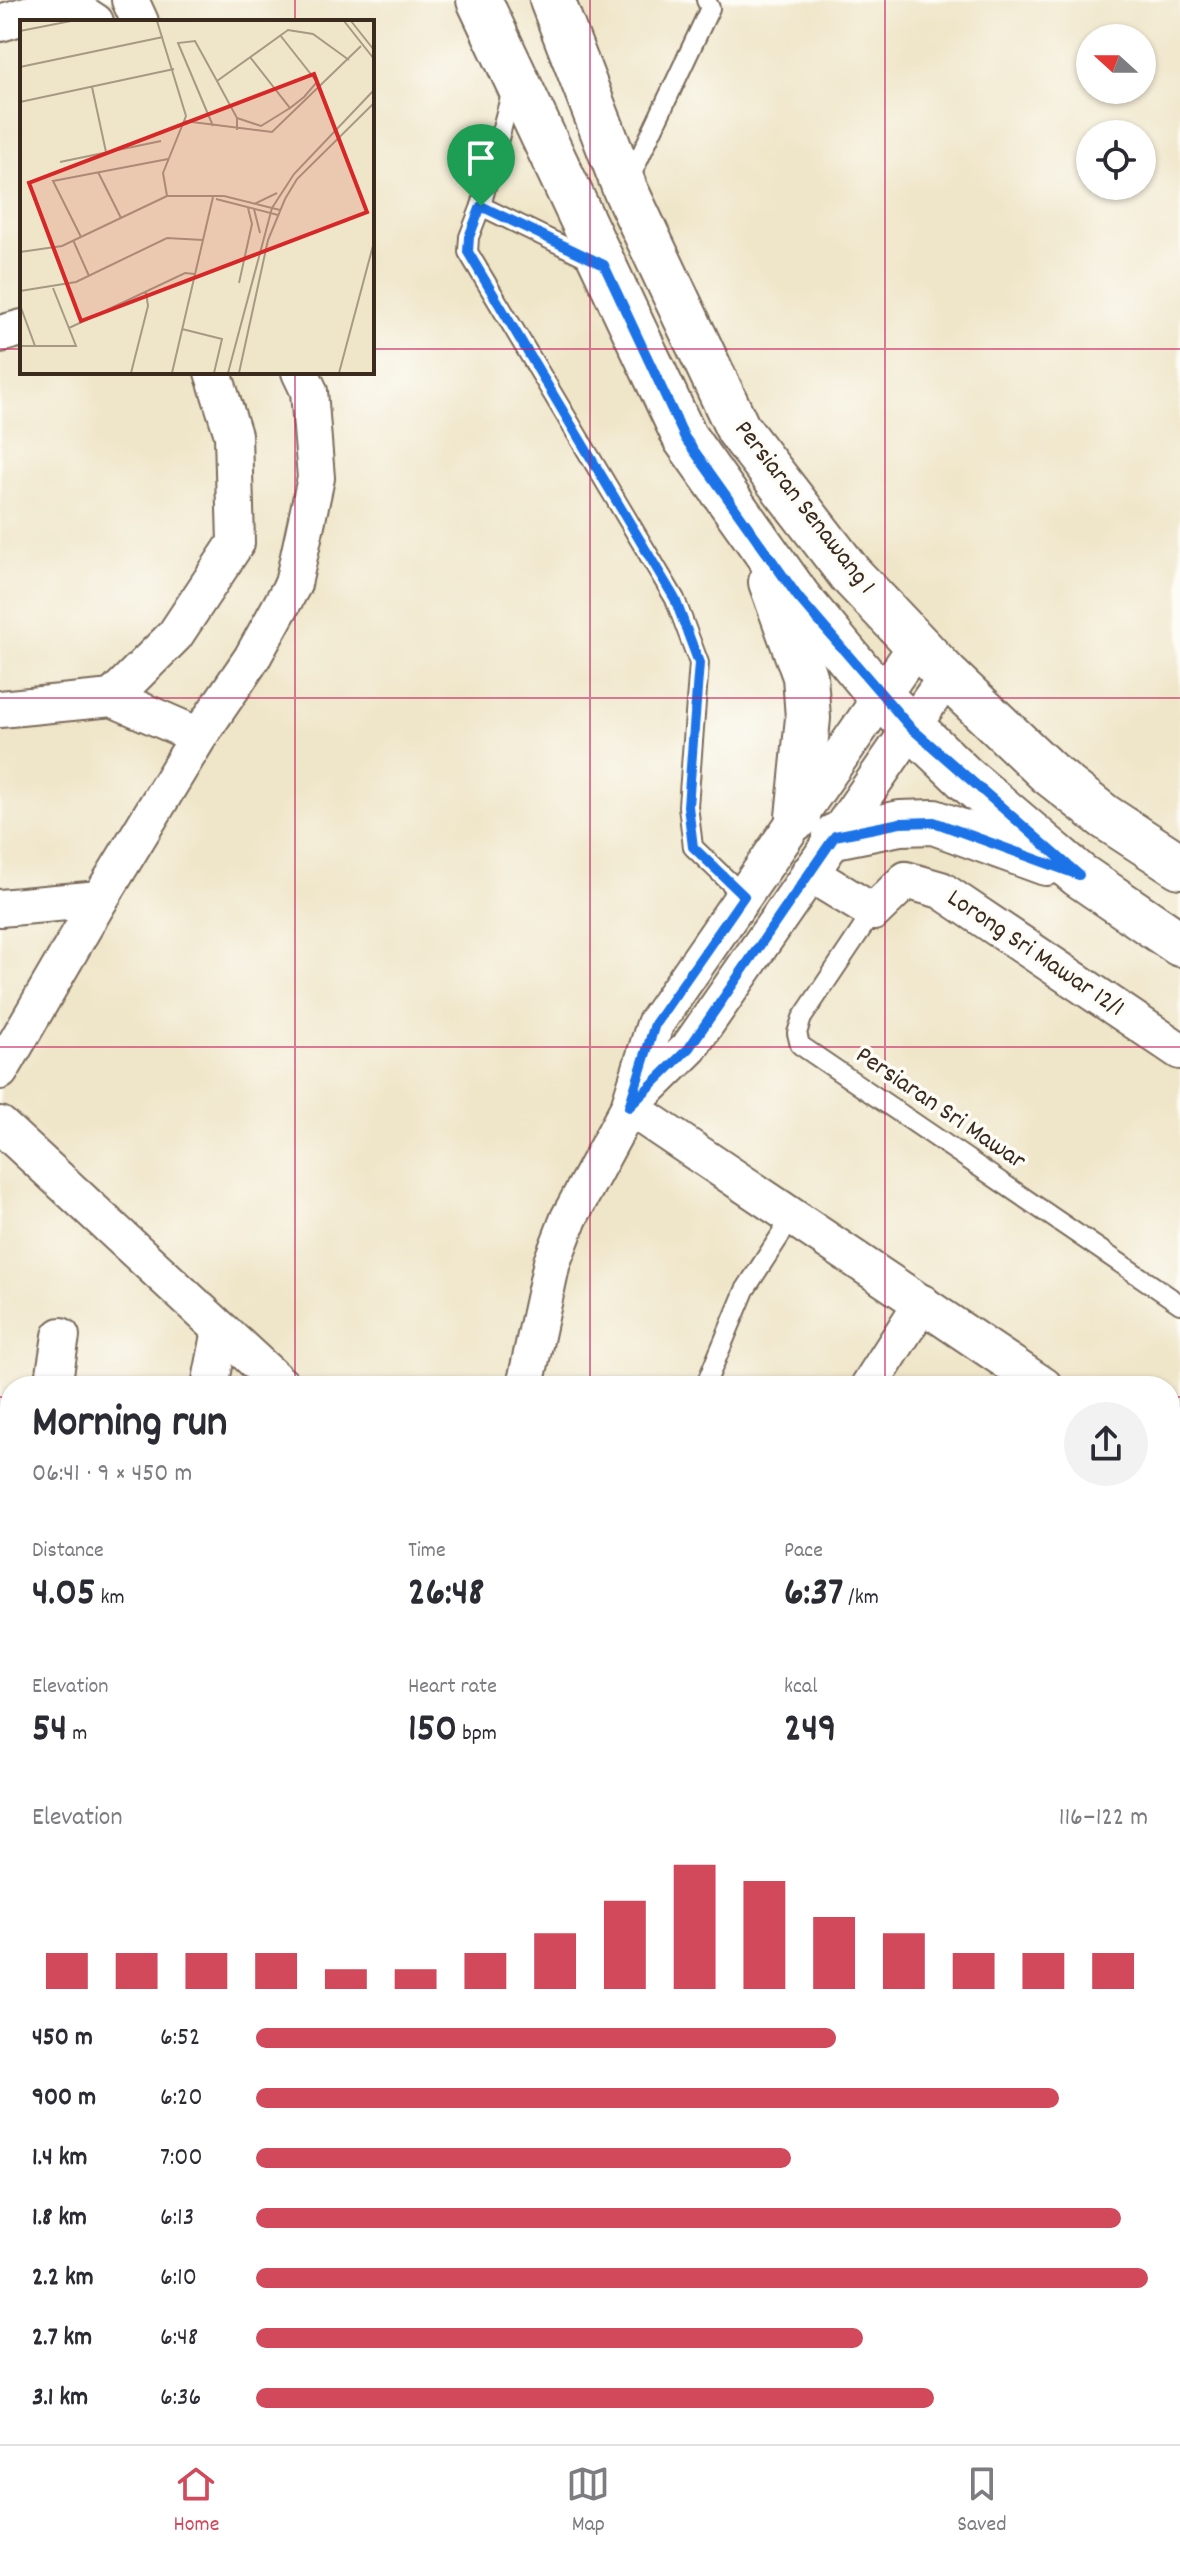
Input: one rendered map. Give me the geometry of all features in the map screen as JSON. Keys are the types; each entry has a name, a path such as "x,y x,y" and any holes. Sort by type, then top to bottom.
{"main road":[{"name":"Persiaran Senawang 1","path":"479,0 685,438 798,597 896,712 1079,875 1180,944"},
{"name":"Persiaran Senawang 1","path":"552,0 625,189 738,429 850,574 932,660 1049,773 1105,817 1180,866"},
{"path":"747,523 805,676 817,827 934,822 1079,875"}],"street":[{"path":"130,0 139,20"},
{"path":"0,23 66,3 92,20"},
{"path":"0,334 20,329"},
{"path":"112,698 175,635 236,543 233,435 214,374"},
{"path":"0,1071 199,736 252,658 293,584 316,478 309,391 301,374"},
{"path":"527,1376 552,1262 569,1218 629,1107 655,1024 744,896 817,827 932,660"},
{"path":"0,709 112,698 199,736"},
{"path":"629,1107 689,1048 809,873 817,827"},
{"path":"809,873 873,912"},
{"name":"Lorong Sri Mawar 12/1","path":"873,912 906,880 941,890 1180,1051"},
{"path":"0,908 100,899"},
{"path":"629,1107 1028,1376"},
{"path":"0,1125 271,1376"},
{"path":"875,1376 922,1303"},
{"path":"212,1376 221,1330"},
{"path":"55,1376 61,1336"}],"lane":[{"path":"625,189 710,8 706,0"},
{"path":"515,79 481,206 469,237 468,252 675,599 699,663 688,806 693,847 744,896"},
{"path":"481,206 604,265"},
{"name":"Persiaran Sri Mawar","path":"873,912 802,1018 797,1033 800,1045 1180,1304"},
{"path":"709,1376 745,1290 793,1216"}],"route":[{"path":"481,206 604,265 685,438 798,597 910,727 1079,875 934,822 900,823 835,836 689,1048 629,1107 655,1024 744,896 693,847 688,806 699,663 675,599 468,252 469,237 481,206"}]}
